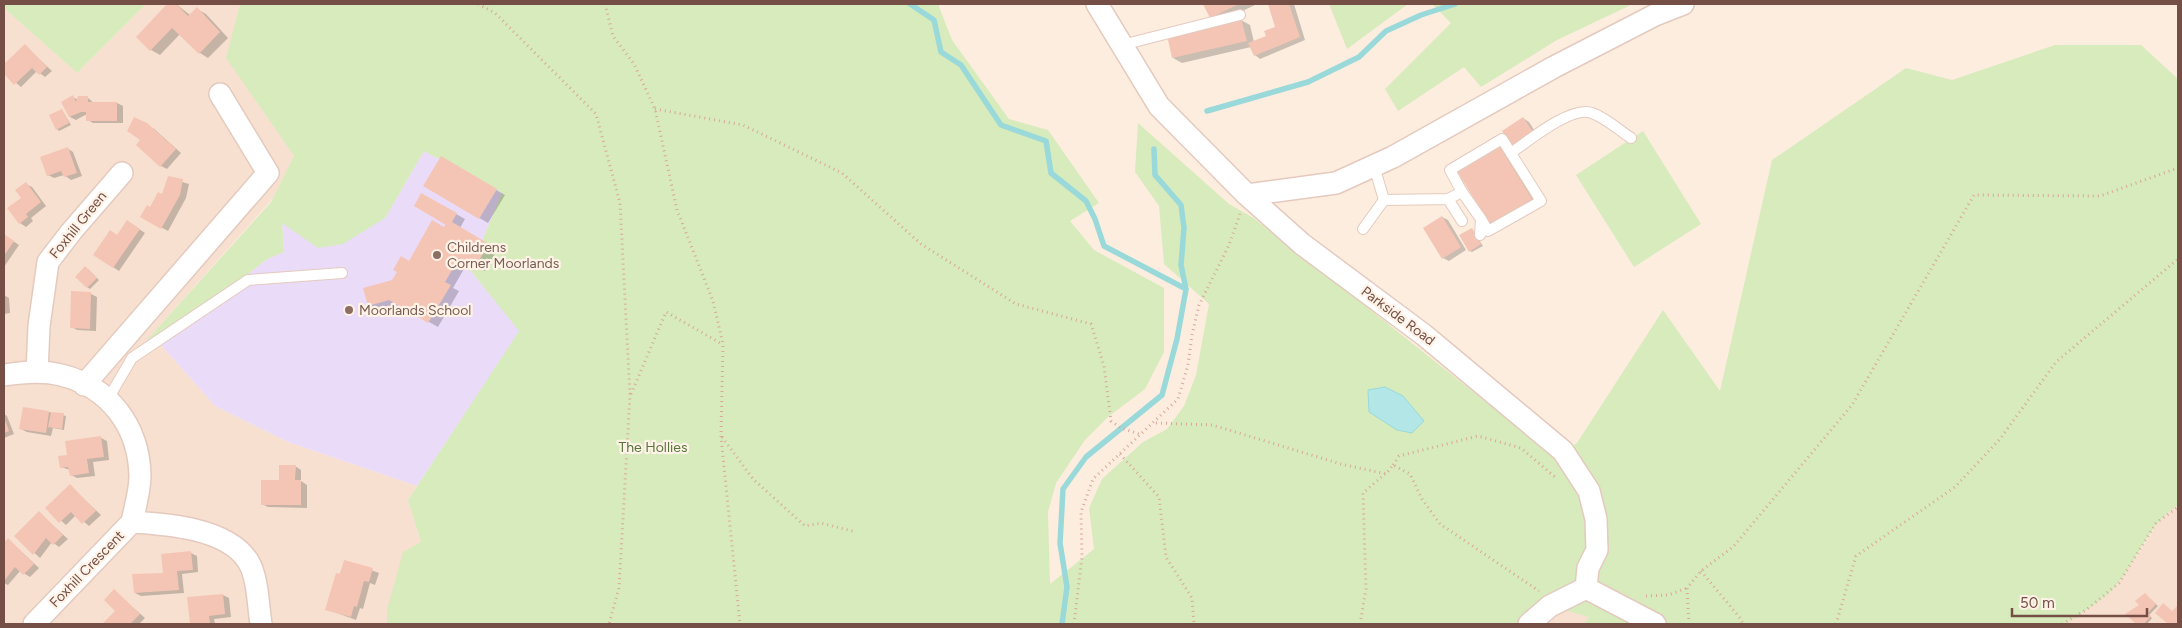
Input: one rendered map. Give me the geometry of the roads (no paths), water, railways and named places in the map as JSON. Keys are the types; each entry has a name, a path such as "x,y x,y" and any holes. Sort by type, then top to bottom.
{"street":[{"name":"Parkside Road","path":"1096,4 1160,106 1247,195 1302,244 1424,336 1563,451 1589,491 1596,519 1597,550 1588,568 1586,588"},
{"path":"1247,195 1336,183 1374,166 1554,67 1655,15 1683,4"},
{"path":"84,385 268,173 220,94"},
{"name":"Foxhill Green","path":"37,372 38,326 48,262 122,173"},
{"path":"4,376 37,372 62,375 108,399 124,417 136,445 140,477 132,522"},
{"name":"Foxhill Crescent","path":"34,624 132,522 164,524 209,534 231,544 248,561 255,583 260,624"},
{"path":"1528,624 1550,606 1586,588 1655,624"}],"lane":[{"path":"1122,45 1240,15"},
{"path":"1511,153 1568,116 1581,110 1592,113 1631,138"},
{"path":"1502,139 1541,201 1488,231 1462,192 1450,170 1502,139"},
{"path":"1374,166 1384,200"},
{"path":"1384,200 1448,199 1462,192"},
{"path":"1448,199 1462,221"},
{"path":"1363,229 1384,200"},
{"path":"1480,235 1481,219"},
{"path":"108,399 132,358 248,280 342,273"}],"water":[{"path":"1385,387 1403,396 1424,421 1412,433 1397,430 1369,412 1368,390"}],"waterway":[{"path":"910,4 934,20 941,52 961,65 1001,125 1046,141 1051,173 1086,201 1095,219 1104,246 1186,289"},
{"path":"1207,111 1308,82 1359,57 1386,31 1421,15 1455,4"},
{"path":"1062,624 1067,587 1060,543 1063,489 1086,457 1162,395 1177,339 1186,289 1181,265 1184,228 1181,205 1155,175 1154,149"}],"place":[{"name":"Childrens Corner Moorlands","path":"437,255"},
{"name":"Moorlands School","path":"349,310"}],"park label":[{"name":"The Hollies","path":"653,447"}]}
